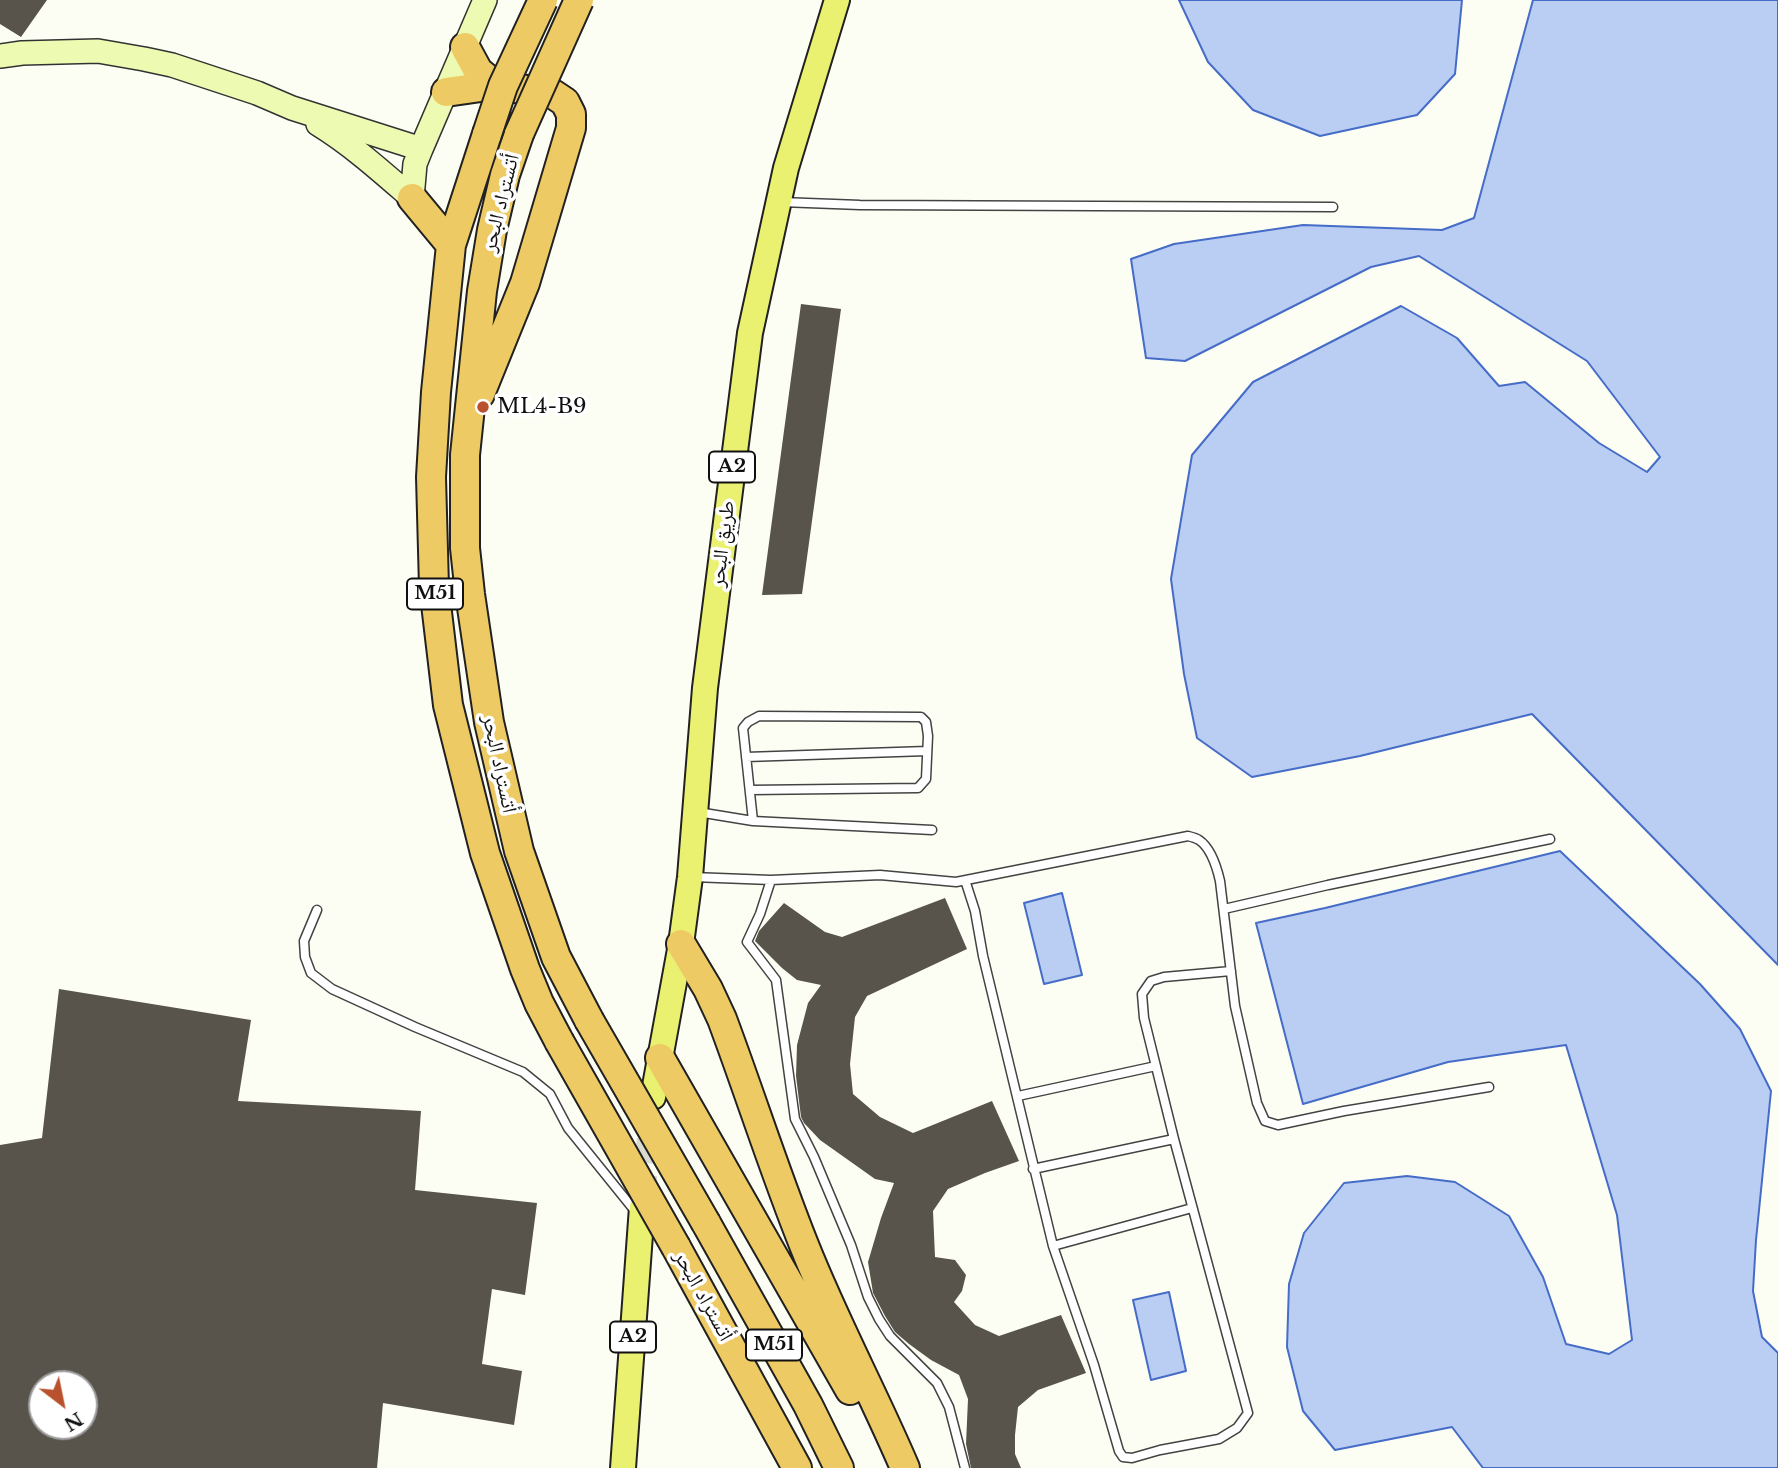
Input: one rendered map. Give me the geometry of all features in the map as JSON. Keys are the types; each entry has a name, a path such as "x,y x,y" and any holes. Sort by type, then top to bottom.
{"highway":[{"name":"أتستراد البحر","path":"543,0 503,86 451,245 436,392 431,477 434,587 448,705 485,853 539,1003 797,1468"},
{"name":"أتستراد البحر","path":"579,0 519,134 505,175 482,291 465,455 465,548 489,722 519,851 555,957 808,1405 839,1468"},
{"path":"466,47 478,71 495,85"},
{"path":"446,92 495,85 553,94 565,102 571,114 571,128 525,283 468,426"},
{"path":"412,198 451,245"},
{"path":"681,944 708,989 722,1019 804,1245 905,1468"},
{"path":"660,1058 895,1468"}],"main road":[{"name":"طريق البحر","path":"653,1097 681,944 690,877 705,688 748,346 786,168 836,0"},
{"name":"A2","path":"623,1468 642,1212"}],"street":[{"path":"412,198 415,164 485,0"},
{"path":"0,56 98,51 172,65 257,93 292,108 421,149"},
{"path":"292,108 334,135 412,198"}],"lane":[{"path":"778,202 874,205 1333,207"},
{"path":"750,790 918,788 926,779 926,722 921,717 759,716 748,722 743,728 753,821"},
{"path":"746,757 927,751"},
{"path":"695,811 753,821 932,830"},
{"path":"690,877 771,880 880,875 956,882 1188,836 1200,841 1216,867 1220,880 1235,1006 1257,1103 1265,1121 1278,1125 1489,1087"},
{"path":"1224,909 1550,839"},
{"path":"771,880 747,942 776,981 795,1119 851,1245 879,1320 890,1336 937,1383 949,1407 965,1468"},
{"path":"965,880 975,911 983,956 1053,1246 1123,1457 1132,1458 1219,1439 1237,1428 1248,1413 1174,1139 1144,1018 1142,994 1151,981 1164,977 1231,971"},
{"path":"317,910 304,941 305,957 311,973 332,989 523,1072 550,1094 568,1128 642,1212"},
{"path":"1018,1096 1156,1066"},
{"path":"1033,1169 1174,1139"},
{"path":"1053,1246 1192,1208"}],"water":[{"path":"1179,0 1462,0 1455,74 1417,115 1320,136 1253,110 1208,62"},
{"path":"1533,0 1778,0 1778,965 1532,714 1360,756 1252,777 1197,738 1184,674 1171,579 1192,455 1253,382 1401,306 1457,338 1499,386 1525,382 1599,443 1647,472 1660,457 1587,361 1419,256 1371,267 1185,361 1146,358 1131,259 1174,244 1303,225 1442,230 1474,218"},
{"path":"1560,851 1700,984 1740,1029 1771,1091 1753,1291 1762,1337 1778,1353 1778,1468 1483,1468 1452,1427 1335,1450 1303,1411 1287,1347 1289,1284 1304,1233 1344,1183 1407,1176 1455,1182 1509,1216 1543,1277 1566,1344 1609,1354 1632,1340 1617,1215 1566,1045 1448,1062 1303,1104 1256,923"},
{"path":"1062,893 1082,975 1044,984 1024,903"},
{"path":"1169,1292 1186,1371 1151,1380 1133,1300"}],"building":[{"path":"0,0 47,0 21,37 0,24"},
{"path":"801,304 841,309 802,594 762,595"},
{"path":"945,898 967,949 867,996 855,1017 850,1064 853,1094 880,1117 913,1133 992,1101 1019,1161 948,1189 933,1211 935,1257 955,1260 966,1275 962,1291 954,1302 975,1325 999,1336 1061,1315 1086,1373 1038,1390 1018,1407 1015,1454 1021,1468 971,1468 966,1444 968,1399 959,1375 931,1360 895,1332 873,1293 868,1262 894,1183 875,1179 820,1140 804,1123 796,1076 797,1045 808,1003 821,985 797,980 755,941 759,931 784,903 825,932 842,937"},
{"path":"59,989 251,1020 238,1101 421,1111 415,1190 537,1203 525,1295 492,1289 482,1364 522,1371 514,1425 383,1403 377,1468 0,1468 0,1145 42,1138"}],"tunnel":[{"path":"643,1199 651,1117"}],"place":[{"name":"ML4-B9","path":"483,407"}]}
